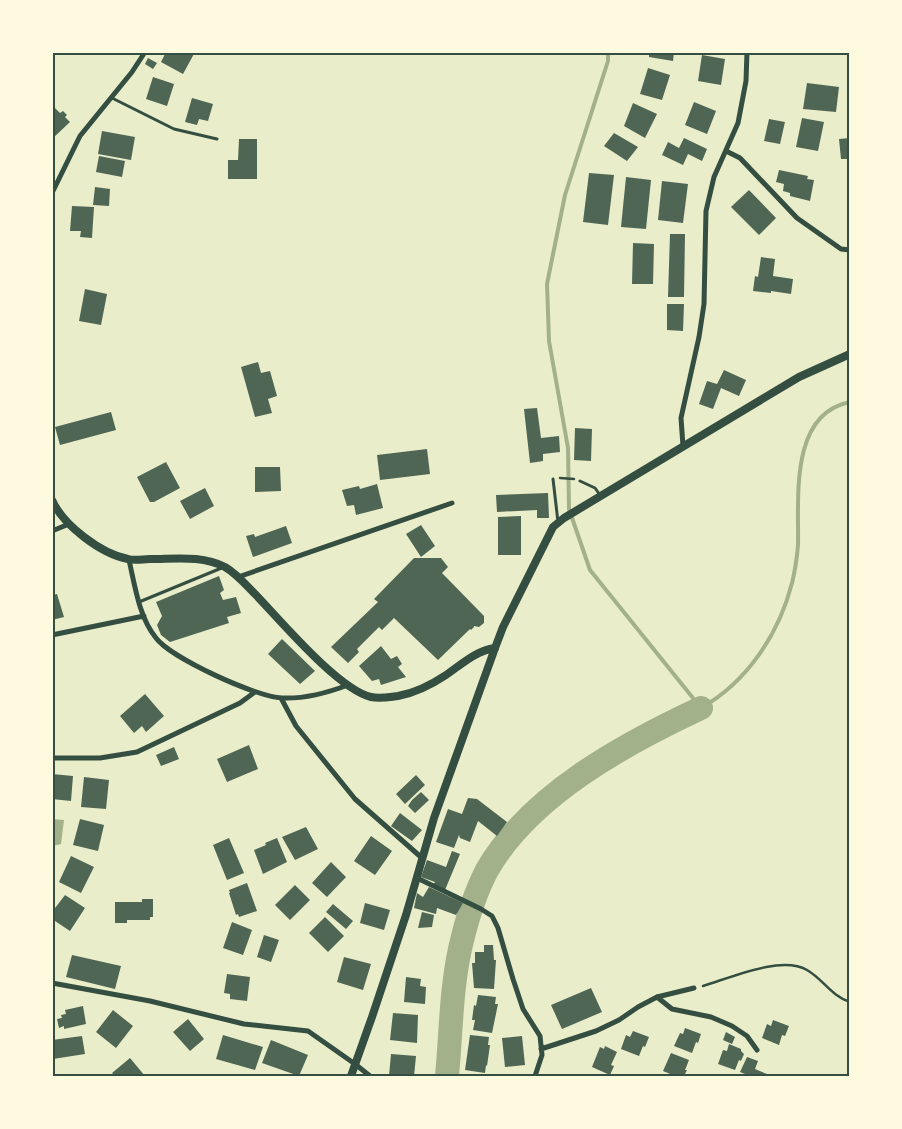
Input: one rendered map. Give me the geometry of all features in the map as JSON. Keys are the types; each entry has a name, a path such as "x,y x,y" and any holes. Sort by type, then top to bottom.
{"street":[{"path":"52,193 80,136 132,72 145,52"},
{"path":"682,446 681,418 699,337 704,304 706,211 714,177 739,116 746,81 747,52"},
{"path":"726,151 740,158 797,218 841,249 850,250"},
{"path":"350,1076 372,1017 417,878 434,818 495,648 546,539 561,520 601,495 800,377 850,354"},
{"path":"52,500 57,512 69,524 102,549 129,560 188,558 206,560 225,567 238,577 306,647 348,685 358,692 372,697 388,698 406,694 435,682 474,654 495,648"},
{"path":"238,577 452,503"},
{"path":"52,531 69,524"},
{"path":"129,560 139,602 157,640 186,660 255,692 281,698 312,696 331,692 348,685"},
{"path":"52,635 144,616"},
{"path":"52,758 100,758 137,752 240,703 255,692"},
{"path":"281,698 296,726 355,799 422,858"},
{"path":"417,878 492,916 498,928 523,1009 540,1036 542,1055 535,1076"},
{"path":"52,982 150,1001 244,1024 308,1031 370,1076"},
{"path":"541,1049 596,1031 619,1020 657,997 694,988"},
{"path":"657,997 672,1009 711,1017 732,1026 747,1036 757,1050"}],"lane":[{"path":"111,98 174,129 217,139"},
{"path":"553,479 561,520"},
{"path":"580,481 595,488 601,495"},
{"path":"139,602 225,567"}],"path":[{"path":"562,478 575,479"},
{"path":"694,988 774,964 796,965 806,969 820,980 834,995 850,1002"}],"shaded area":[{"path":"52,819 64,820 61,844 53,846"}],"building":[{"path":"166,52 195,52 183,74 161,62"},
{"path":"649,52 674,52 673,61 649,57"},
{"path":"702,55 725,59 721,85 698,81"},
{"path":"148,58 157,63 153,69 145,64"},
{"path":"648,68 670,75 662,100 640,94"},
{"path":"153,77 174,84 167,106 146,99"},
{"path":"807,83 839,87 836,112 803,109"},
{"path":"192,98 213,104 208,121 199,119 197,125 185,122"},
{"path":"694,102 716,111 707,134 685,125"},
{"path":"633,103 657,114 645,138 624,126"},
{"path":"54,107 60,113 63,111 67,115 65,117 70,122 52,139"},
{"path":"802,118 824,122 818,151 796,147"},
{"path":"769,119 785,122 780,144 764,141"},
{"path":"102,131 135,137 131,160 98,154"},
{"path":"614,133 638,147 627,161 604,146"},
{"path":"684,138 707,149 702,161 688,154 683,165 662,155 668,142 679,148"},
{"path":"850,138 850,159 841,159 839,139"},
{"path":"239,139 257,139 257,179 228,179 228,160 238,160"},
{"path":"99,156 125,161 122,177 96,172"},
{"path":"779,170 808,176 807,179 814,180 810,201 790,196 790,193 783,191 784,184 776,182"},
{"path":"589,173 614,175 608,225 583,222"},
{"path":"626,177 651,180 646,229 621,227"},
{"path":"662,181 688,184 683,223 658,220"},
{"path":"95,187 110,189 109,206 93,205"},
{"path":"749,190 776,218 759,235 731,207"},
{"path":"72,206 94,207 92,238 80,237 81,231 70,231"},
{"path":"670,234 685,234 684,297 668,297"},
{"path":"633,243 654,244 653,284 632,284"},
{"path":"761,257 775,259 773,276 793,279 791,294 753,291 755,276 758,277"},
{"path":"85,289 107,294 101,325 79,321"},
{"path":"667,304 684,304 683,331 667,330"},
{"path":"258,362 261,373 270,371 277,396 268,399 272,413 255,417 241,367"},
{"path":"724,370 746,380 739,396 721,388 713,409 699,404 707,381 717,384"},
{"path":"537,408 541,438 559,436 560,452 543,454 543,461 530,463 524,409"},
{"path":"111,412 116,430 60,445 55,427"},
{"path":"575,428 592,429 591,461 574,460"},
{"path":"427,449 430,474 380,480 377,455"},
{"path":"166,462 180,488 154,502 150,502 137,477"},
{"path":"255,467 280,467 281,491 255,492"},
{"path":"377,484 383,508 356,515 354,505 347,506 342,490 359,486 360,489"},
{"path":"205,488 214,506 190,519 180,501"},
{"path":"548,493 549,518 537,518 537,510 497,512 496,495"},
{"path":"521,516 521,555 498,555 498,517"},
{"path":"421,525 435,546 421,557 406,534"},
{"path":"286,526 292,543 253,557 246,536 254,534 255,537"},
{"path":"414,558 441,558 448,567 442,573 484,616 484,623 479,627 474,626 470,629 438,660 394,618 382,630 379,627 357,649 359,652 348,663 331,647 378,602 374,599"},
{"path":"219,576 224,590 220,593 223,600 236,597 241,613 227,617 229,623 170,642 161,635 157,625 162,616 156,602"},
{"path":"57,594 64,617 52,620 52,595"},
{"path":"282,639 315,671 300,684 268,654"},
{"path":"381,646 391,659 397,656 402,664 398,667 406,677 381,685 379,679 372,681 359,666"},
{"path":"145,694 164,716 146,732 142,726 134,733 120,716"},
{"path":"249,745 258,769 227,782 217,759"},
{"path":"174,747 179,759 161,766 156,755"},
{"path":"52,774 73,776 71,801 52,799"},
{"path":"416,775 425,785 405,804 396,794"},
{"path":"84,777 109,780 106,809 81,807"},
{"path":"421,792 429,800 415,813 408,806"},
{"path":"468,798 477,799 507,822 497,836 478,821 470,842 460,838 459,835 454,848 436,842 448,809 462,814"},
{"path":"400,813 422,830 412,841 391,826"},
{"path":"80,819 104,825 98,851 73,845"},
{"path":"306,827 318,849 295,860 282,837"},
{"path":"371,836 392,851 375,875 354,861"},
{"path":"229,838 244,873 227,880 213,845"},
{"path":"277,838 287,862 263,874 254,850"},
{"path":"452,851 460,854 445,890 433,885 435,882 421,877 427,860 446,867"},
{"path":"71,856 94,867 81,893 59,882"},
{"path":"331,862 346,877 327,897 312,883"},
{"path":"247,883 257,911 239,917 238,914 236,915 229,890"},
{"path":"295,885 310,900 290,920 275,905"},
{"path":"429,887 463,903 456,915 437,908 436,914 414,908 417,893 423,897"},
{"path":"65,895 85,908 70,931 52,919 52,912"},
{"path":"142,899 153,899 153,917 150,917 150,920 127,920 127,923 115,923 115,902 142,902"},
{"path":"365,903 390,910 384,930 360,923"},
{"path":"333,904 353,921 346,929 326,912"},
{"path":"422,912 434,915 432,927 418,928"},
{"path":"325,917 344,936 328,952 309,933"},
{"path":"232,922 252,930 243,955 223,948"},
{"path":"264,935 279,940 271,962 257,957"},
{"path":"484,945 493,945 494,960 496,960 494,989 474,988 472,963 475,963 475,952 484,952"},
{"path":"72,955 121,966 115,989 66,977"},
{"path":"344,957 371,964 363,990 337,982"},
{"path":"227,974 250,977 247,1001 230,999 230,994 224,993"},
{"path":"406,977 421,979 420,986 426,987 425,1004 404,1002"},
{"path":"591,988 602,1012 562,1029 551,1005"},
{"path":"478,995 496,997 495,1004 498,1004 492,1033 473,1030 475,1020 472,1020 474,1005 476,1006"},
{"path":"83,1006 86,1024 64,1029 64,1026 59,1028 57,1019 62,1018 61,1015 66,1014 65,1010"},
{"path":"113,1010 133,1026 116,1048 96,1032"},
{"path":"393,1013 418,1015 417,1043 390,1040"},
{"path":"188,1019 204,1039 190,1051 173,1032"},
{"path":"773,1020 789,1026 785,1036 782,1035 779,1045 762,1038 767,1024 771,1026"},
{"path":"685,1028 701,1034 692,1053 674,1046 680,1033 683,1034"},
{"path":"633,1031 649,1037 639,1056 621,1049 626,1035 630,1037"},
{"path":"726,1032 735,1037 732,1044 723,1040"},
{"path":"223,1035 263,1047 255,1070 216,1059"},
{"path":"470,1035 489,1037 488,1045 490,1045 485,1073 465,1070"},
{"path":"82,1036 85,1054 53,1059 52,1040"},
{"path":"522,1036 525,1065 505,1067 502,1038"},
{"path":"271,1040 308,1055 299,1076 262,1063"},
{"path":"729,1044 741,1049 744,1054 735,1070 718,1064 723,1050 727,1051"},
{"path":"605,1046 617,1052 611,1065 614,1066 610,1075 592,1067 600,1047 604,1049"},
{"path":"671,1053 689,1060 684,1076 675,1076 663,1071"},
{"path":"391,1054 416,1056 414,1076 389,1076"},
{"path":"747,1057 758,1061 755,1069 772,1076 750,1076 740,1072"},
{"path":"130,1058 145,1076 115,1076 112,1073"}],"waterway":[{"path":"608,52 608,61 565,195 547,284 549,341 568,448 569,509 590,570 701,708 733,685 747,670 770,638 779,620 792,583 796,564 799,483 807,440 816,423 830,410 850,402"},
{"path":"447,1076 455,980 462,939 482,879 505,843 553,795 581,774 641,738 701,708"}]}
